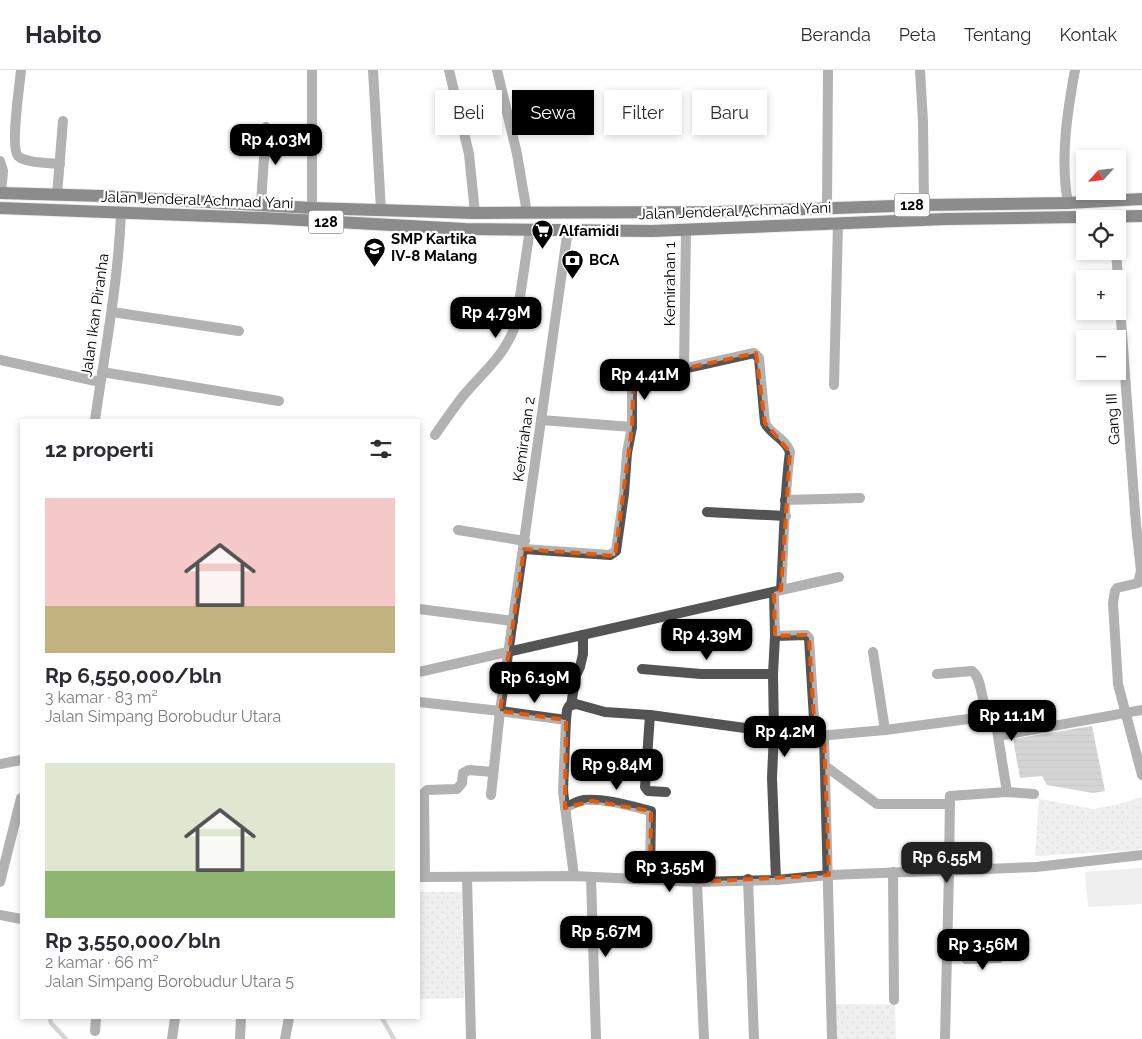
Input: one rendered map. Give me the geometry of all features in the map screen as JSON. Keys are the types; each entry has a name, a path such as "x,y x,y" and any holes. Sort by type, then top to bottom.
{"main road":[{"name":"Jalan Jenderal Achmad Yani","path":"0,193 261,204 312,208 475,213 651,213 1068,203 1142,199"},
{"name":"Jalan Jenderal Achmad Yani","path":"0,208 264,218 465,230 568,229 652,231 946,219 1076,218"},
{"path":"651,213 652,231"},
{"name":"Jalan Jenderal Achmad Yani","path":"1126,217 1142,216"}],"street":[{"path":"21,70 15,151 19,157 26,160 60,164"},
{"path":"312,70 312,208"},
{"path":"373,70 381,210"},
{"path":"449,70 468,154 475,213"},
{"path":"498,70 517,154 527,213"},
{"path":"827,208 828,70"},
{"path":"920,70 924,205"},
{"path":"1068,203 1066,189 1066,134 1075,70"},
{"path":"57,195 63,121"},
{"path":"261,204 266,127"},
{"path":"0,161 3,171 0,193"},
{"name":"Jalan Ikan Piranha","path":"95,419 112,312 121,214"},
{"path":"834,385 838,224"},
{"path":"435,435 463,396 503,351 511,336 516,324 530,229"},
{"name":"Kemirahan 2","path":"491,795 500,710 568,229"},
{"name":"Kemirahan 1","path":"684,368 686,230"},
{"name":"Gang III","path":"1117,260 1139,524 1141,570 1140,581 1117,588 1112,603 1118,684 1126,714"},
{"path":"112,312 239,331"},
{"path":"458,530 524,545 610,555 616,551 624,494 632,427 632,375 634,372 649,368 684,368 753,353 758,355 765,423 787,445 790,452 785,500 786,516 777,591 773,674 774,736 772,778 776,880"},
{"path":"0,360 279,401"},
{"path":"541,420 632,427"},
{"path":"785,500 860,498"},
{"path":"707,512 786,516"},
{"path":"420,672 839,577"},
{"path":"420,609 513,621"},
{"path":"574,876 564,791 566,720 567,710 571,705 576,675 583,654 583,635"},
{"path":"775,636 806,635 809,638 819,735 825,766 832,1039"},
{"path":"873,652 885,730"},
{"path":"642,669 701,674 773,674"},
{"path":"937,674 974,672 979,682 983,701 994,718 1007,792"},
{"path":"420,702 500,710 566,720"},
{"path":"571,705 576,704 605,712 650,715 774,736 885,730 991,716"},
{"path":"998,736 1142,710"},
{"path":"1126,714 1142,775"},
{"path":"650,715 645,787 648,791 666,792"},
{"path":"0,764 20,760"},
{"path":"825,766 877,804 950,804"},
{"path":"494,772 469,770 463,773 462,783 457,789 427,790 424,793 422,877 574,876 697,882 748,879 776,880 893,872 949,872 1036,866 1142,855"},
{"path":"945,1039 949,959 950,796 1007,792 1034,794"},
{"path":"565,808 583,800 608,801 651,811 650,879"},
{"path":"0,882 20,802"},
{"path":"893,872 894,1000"},
{"path":"467,877 471,1039"},
{"path":"591,877 596,1039"},
{"path":"748,879 754,1039"},
{"path":"697,882 704,1039"},
{"path":"0,915 20,920"},
{"path":"966,959 999,958"},
{"path":"95,1031 96,1019"},
{"path":"172,1039 175,1019"},
{"path":"240,1039 241,1019"},
{"path":"285,1039 289,1019"}],"highlighted area":[{"path":"756,353 765,423 790,452 781,590 774,592 775,636 806,635 809,638 815,735 824,735 829,875 697,882 650,879 651,811 592,801 565,808 566,720 500,711 524,549 615,556 632,427 634,372 687,368"}],"shaded area":[{"path":"1092,726 1105,791 1093,793 1047,785 1042,776 1020,778 1013,739"},
{"path":"1142,797 1142,848 1138,850 1035,856 1039,799 1094,809"},
{"path":"1142,868 1142,904 1088,907 1085,872"},
{"path":"420,892 462,892 464,998 420,999"},
{"path":"832,1004 895,1004 896,1039 833,1039"}],"waterway":[{"path":"50,1019 51,1023 66,1039"},
{"path":"383,1019 394,1039"}],"tunnel":[{"path":"951,959 966,959"}],"place":[{"name":"Alfamidi","path":"543,250"},
{"name":"SMP Kartika IV-8 Malang","path":"375,267"},
{"name":"BCA","path":"573,279"}]}
